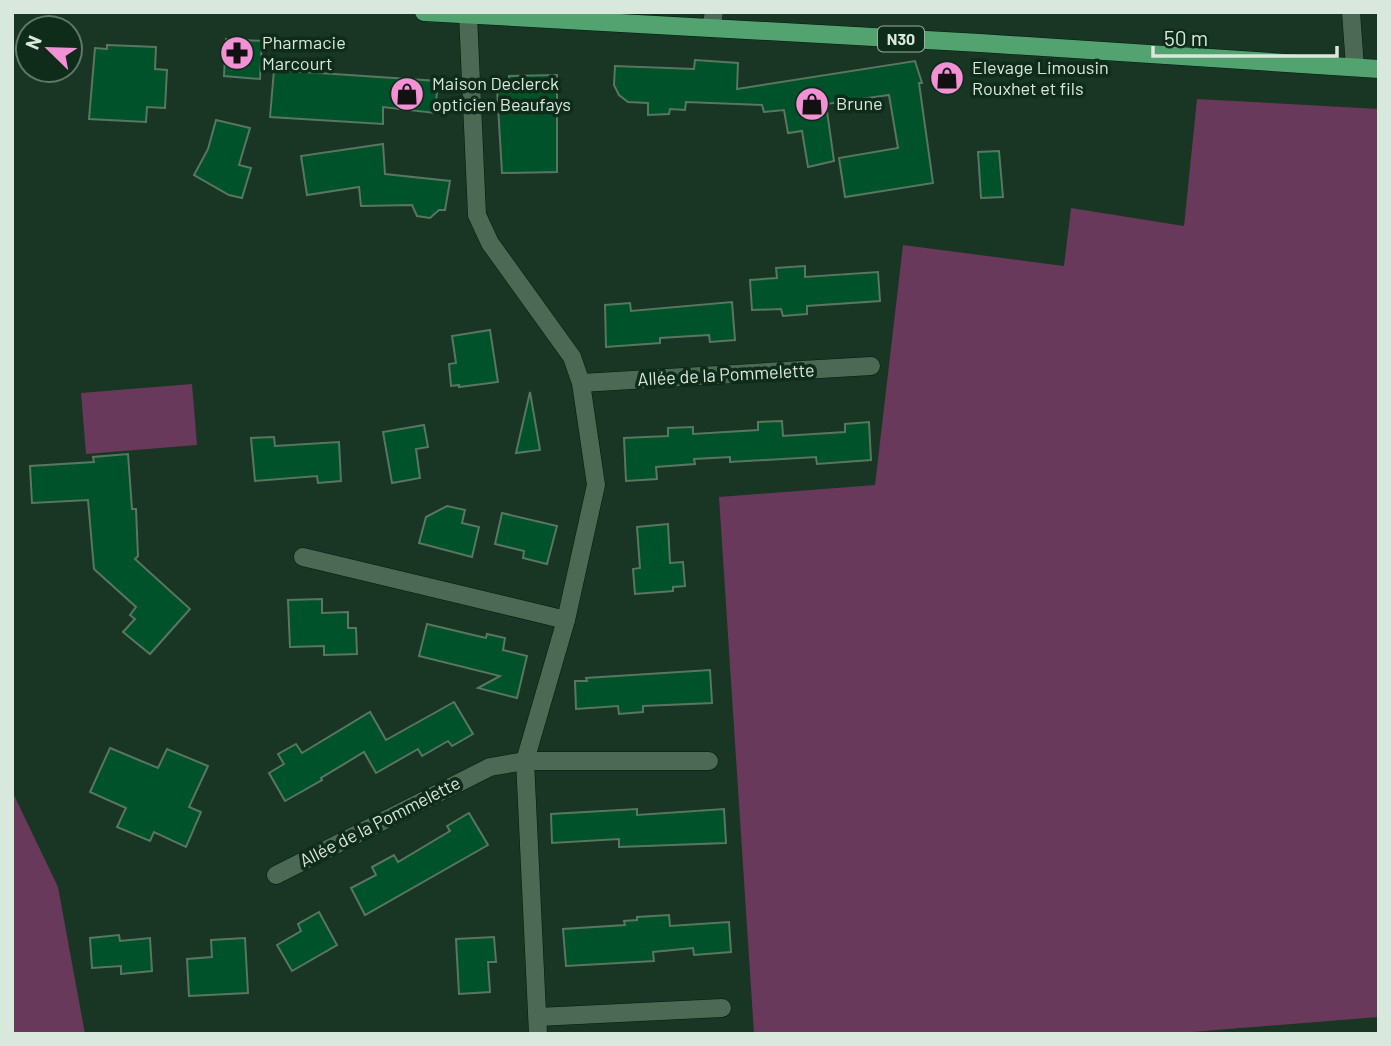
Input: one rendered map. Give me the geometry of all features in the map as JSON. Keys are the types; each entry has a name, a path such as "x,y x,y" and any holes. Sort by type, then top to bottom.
{"main road":[{"name":"N30","path":"424,12 712,20 1379,69"}],"street":[{"path":"1351,12 1355,67"},
{"path":"468,15 477,215 490,243 572,357 581,383 596,485 566,620 525,761 538,1026 722,1008"},
{"name":"Allée de la Pommelette","path":"581,383 870,366"},
{"path":"303,557 566,620"},
{"name":"Allée de la Pommelette","path":"276,875 490,767 525,761 709,761"}],"shaded area":[{"path":"1197,99 1379,109 1379,1017 1167,1034 754,1034 719,497 875,485 903,245 1064,266 1071,208 1184,226"},
{"path":"192,384 197,445 86,454 81,393"},
{"path":"12,791 58,887 85,1034 12,1034"}],"building":[{"path":"226,39 262,41 260,79 224,76"},
{"path":"107,45 156,47 155,69 167,70 165,108 147,107 146,122 89,119 95,48 107,49"},
{"path":"695,60 738,63 737,89 915,61 922,83 919,83 933,183 845,197 839,158 898,148 889,95 826,104 834,161 808,167 802,131 788,133 784,110 764,112 762,105 686,102 685,110 670,109 669,114 648,115 648,103 628,102 619,95 614,85 615,66 694,69"},
{"path":"274,70 438,81 435,113 383,107 383,124 270,117"},
{"path":"557,75 557,172 502,173 497,89 509,88 509,76"},
{"path":"216,120 250,128 239,165 251,168 242,198 229,195 194,175 208,149"},
{"path":"383,144 385,174 450,181 445,210 439,210 430,218 417,216 412,205 361,206 359,187 307,195 301,156"},
{"path":"999,151 1003,197 981,198 978,152"},
{"path":"805,266 805,277 878,272 880,301 807,306 807,314 783,316 781,309 752,310 750,280 777,278 776,268"},
{"path":"732,302 735,340 710,342 709,335 660,338 660,343 606,347 605,305 630,303 631,311"},
{"path":"490,330 498,382 451,386 449,364 456,363 452,336"},
{"path":"530,392 540,450 516,453"},
{"path":"782,421 783,436 845,432 845,424 869,422 871,460 817,464 816,457 730,462 730,457 694,459 695,464 656,467 657,479 626,481 624,438 668,436 668,428 693,427 693,434 758,430 758,422"},
{"path":"424,425 428,447 416,449 420,478 392,483 383,432"},
{"path":"274,437 275,446 339,442 341,481 318,483 317,476 255,481 251,438"},
{"path":"128,454 132,509 136,509 138,556 135,559 190,609 150,654 123,632 135,619 130,615 136,607 94,569 88,500 32,503 30,466 94,462 93,457"},
{"path":"447,506 465,510 462,523 479,527 472,557 419,543 426,517"},
{"path":"502,513 557,526 547,564 523,558 524,551 495,544"},
{"path":"668,524 670,563 683,562 685,586 673,587 673,591 635,594 633,569 640,568 637,527"},
{"path":"322,599 322,613 348,612 348,628 356,628 357,654 324,655 324,646 290,647 288,600"},
{"path":"427,624 486,638 487,634 505,638 503,650 527,656 517,698 478,688 500,676 419,656"},
{"path":"710,670 712,703 643,706 643,712 619,714 618,706 576,709 575,681"},
{"path":"454,702 473,734 452,746 448,741 422,756 418,749 376,773 364,752 285,801 269,773 284,764 278,754 296,744 302,753 370,712 386,740"},
{"path":"110,748 158,768 167,749 208,766 189,807 201,812 186,847 154,832 150,841 117,827 126,808 90,792"},
{"path":"637,809 637,815 724,809 726,843 619,847 619,839 552,843 551,814"},
{"path":"469,813 488,845 365,915 351,888 376,875 372,867 394,855 398,862 450,831 447,826"},
{"path":"319,912 337,945 292,971 277,945 301,931 298,924"},
{"path":"669,915 670,926 729,922 731,952 694,955 693,948 653,952 654,961 566,966 563,929 625,925 624,921 637,920 637,917"},
{"path":"119,935 120,941 150,938 152,971 121,974 121,966 92,968 90,938"},
{"path":"494,937 496,962 488,962 490,992 459,994 456,939"},
{"path":"245,938 248,993 189,996 187,959 212,957 211,940"}],"place":[{"name":"Pharmacie Marcourt","path":"237,53"},
{"name":"Elevage Limousin Rouxhet et fils","path":"947,78"},
{"name":"Maison Declerck opticien Beaufays","path":"407,94"},
{"name":"Brune","path":"812,104"}]}
